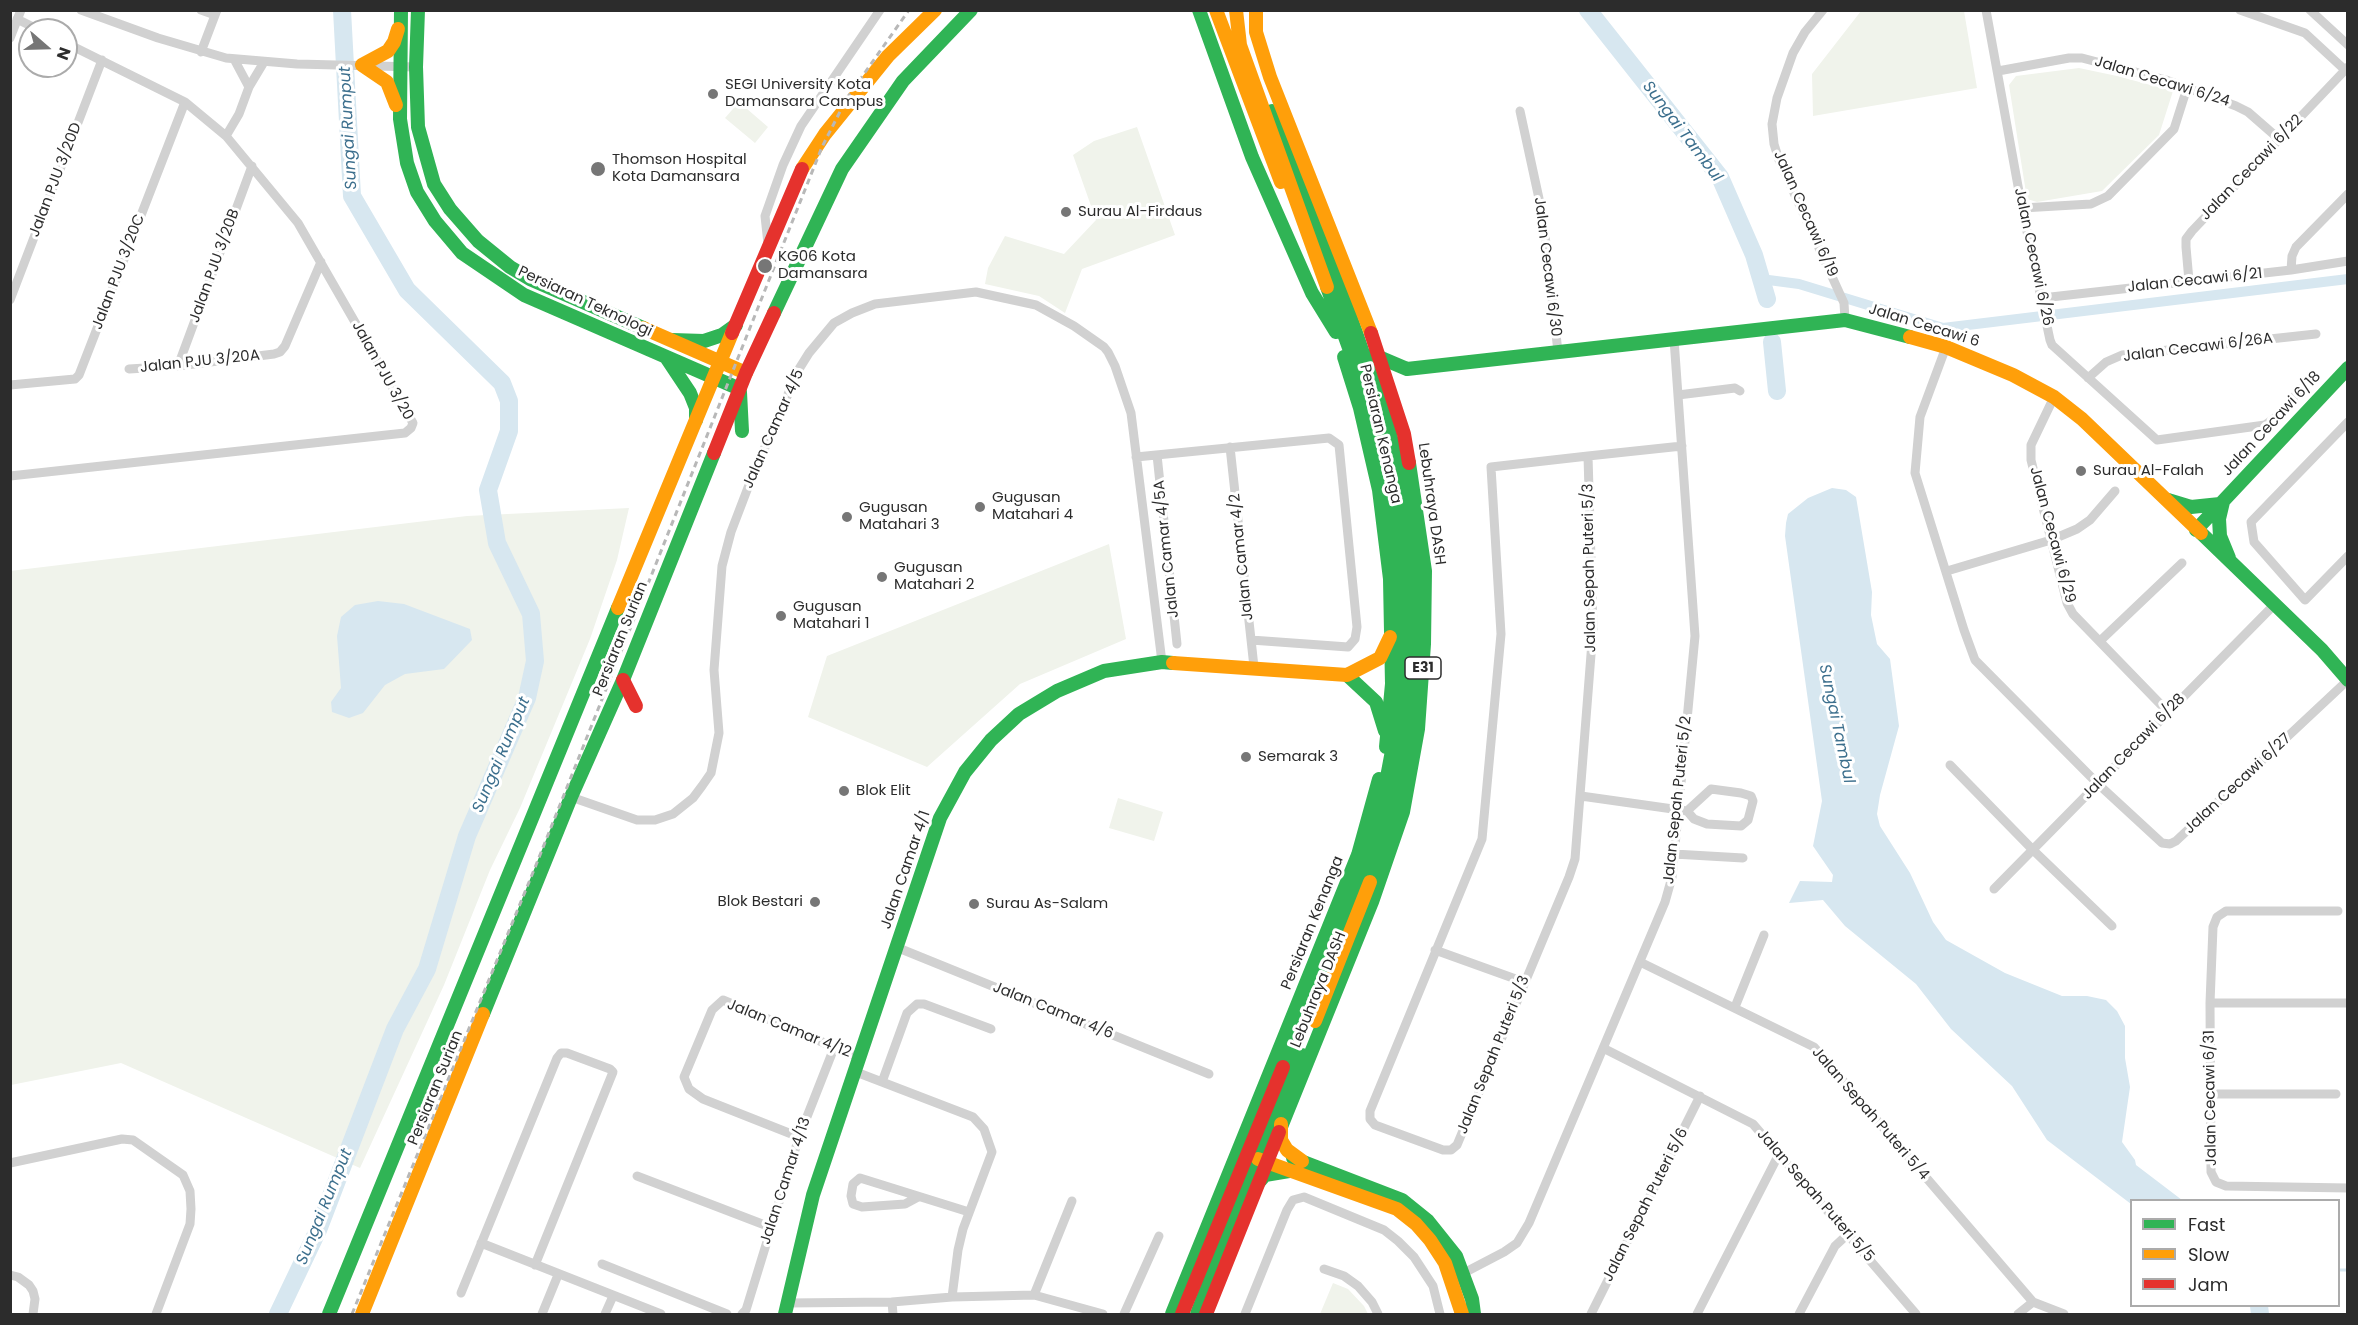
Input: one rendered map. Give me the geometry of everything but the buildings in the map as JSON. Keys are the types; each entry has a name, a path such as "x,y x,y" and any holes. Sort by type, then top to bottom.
{"main road":[{"path":"358,65 388,51 394,42 401,10"},
{"name":"Persiaran Teknologi","path":"401,10 400,119 407,163 417,192 435,221 462,253 524,295 740,389"},
{"name":"Persiaran Teknologi","path":"418,10 416,67 418,127 424,154 434,184 450,209 477,241 510,267 530,279 746,372"},
{"name":"Persiaran Surian","path":"328,1314 720,361 803,167 825,134 888,56 935,10"},
{"name":"Persiaran Surian","path":"362,1314 571,797 623,680 746,372 842,169 903,81 971,10"},
{"path":"1199,10 1252,157 1312,293 1336,332"},
{"name":"Persiaran Kenanga","path":"1172,1314 1358,855 1375,798 1387,742 1392,684 1390,579 1379,490 1360,408 1336,332 1216,10"},
{"name":"Persiaran Kenanga","path":"1197,1314 1258,1152 1304,1050 1369,884 1383,841 1402,757 1412,676 1412,566 1402,482 1387,422 1235,10"},
{"name":"Lebuhraya DASH","path":"1182,1314 1357,886 1381,808 1398,719 1403,645 1403,575 1395,506 1380,434 1240,45 1235,10"},
{"name":"Lebuhraya DASH","path":"1206,1314 1372,902 1403,812 1418,729 1424,645 1425,571 1418,505 1404,434 1375,343 1270,77 1256,32 1256,10"},
{"path":"358,65 387,82 400,119"},
{"name":"Jalan Cecawi 6","path":"1407,369 1845,320 1946,346 2013,375 2054,398 2098,431 2196,530 2322,650 2348,680"},
{"path":"672,340 704,341 722,335 737,324"},
{"path":"1359,343 1380,360 1407,369 1389,390 1386,405 1387,422"},
{"path":"666,357 690,393 696,408 696,420"},
{"name":"Jalan Cecawi 6/18","path":"2196,530 2348,368"},
{"path":"740,389 743,409 742,431"},
{"path":"2162,495 2171,501 2191,507 2222,502 2219,519 2220,536 2225,552 2234,566"},
{"path":"1387,742 1382,716 1376,702 1347,675 1380,658 1389,644 1392,630"},
{"name":"Jalan Camar 4/1","path":"786,1309 813,1195 940,818 964,772 991,740 1019,714 1057,691 1104,671 1162,662 1347,675"},
{"path":"623,680 636,706"},
{"path":"1258,1152 1256,1128 1289,1044 1315,964"},
{"path":"1302,1161 1287,1150 1281,1140 1280,1127 1304,1050"},
{"path":"1258,1152 1289,1171 1397,1209 1416,1224 1445,1263 1458,1276 1472,1299 1474,1314"},
{"path":"1172,1314 1192,1280 1241,1163 1258,1152 1302,1161 1402,1200 1439,1231 1456,1256 1462,1314"},
{"path":"1229,1230 1258,1182 1265,1175 1289,1171"}],"street":[{"path":"81,10 201,52 234,59 297,64 416,67"},
{"path":"201,10 216,13 201,52"},
{"path":"768,248 765,216 783,165 801,126 880,10"},
{"name":"Jalan Cecawi 6/19","path":"1822,10 1804,32 1793,53 1777,98 1772,124 1774,144 1779,160 1843,299 1845,320"},
{"name":"Jalan Cecawi 6/26","path":"1986,10 2022,208 2052,345 2157,440 2265,425 2273,420 2303,387"},
{"path":"2240,10 2305,33 2346,68"},
{"path":"2310,10 2348,45"},
{"path":"10,38 19,15"},
{"name":"Jalan PJU 3/20","path":"10,476 405,433 411,428 412,423 298,223 226,136 185,102 78,49"},
{"name":"Jalan Cecawi 6/24","path":"1998,71 2069,58 2082,58 2187,88 2236,106 2248,112 2279,140"},
{"path":"234,59 249,87"},
{"name":"Jalan PJU 3/20D","path":"10,300 102,60"},
{"path":"226,136 239,114 249,87 264,62"},
{"name":"Jalan Cecawi 6/22","path":"2189,281 2186,239 2346,68"},
{"path":"2022,208 2091,204 2108,196 2174,129 2187,88"},
{"name":"Jalan PJU 3/20C","path":"10,385 75,379 79,375 185,102"},
{"name":"Jalan Cecawi 6/30","path":"1520,111 1543,218 1558,352"},
{"name":"Jalan PJU 3/20B","path":"178,366 252,166"},
{"path":"2291,270 2292,256 2296,247 2348,194"},
{"name":"Jalan Cecawi 6/21","path":"2042,298 2291,270 2348,261"},
{"name":"Jalan PJU 3/20A","path":"129,369 178,366 280,352 285,346 321,262"},
{"name":"Jalan Camar 4/5","path":"571,797 637,820 655,820 673,814 693,798 711,772 719,733 714,670 722,566 731,531 799,369 816,343 834,323 875,304 976,292 1036,304 1074,326 1108,352 1131,413 1162,662"},
{"name":"Jalan Cecawi 6/26A","path":"2088,378 2106,362 2122,355 2316,334"},
{"name":"Jalan Sepah Puteri 5/2","path":"1458,1276 1516,1243 1529,1223 1665,902 1672,877 1683,810 1695,636 1674,339"},
{"path":"1946,346 1920,417 1915,473 1964,630 1975,660 2098,784"},
{"path":"1678,395 1734,388 1740,391"},
{"name":"Jalan Cecawi 6/29","path":"2054,398 2031,445 2031,459 2067,603 2073,614 2168,712"},
{"path":"2348,422 2251,522 2253,542 2305,600 2348,556"},
{"path":"1136,456 1329,438 1339,445 1357,627 1355,639 1348,646 1251,640"},
{"path":"1588,456 1682,446"},
{"name":"Jalan Camar 4/2","path":"1230,447 1254,667"},
{"name":"Jalan Camar 4/5A","path":"1157,455 1177,644"},
{"name":"Jalan Sepah Puteri 5/3","path":"1588,456 1593,629 1581,796 1572,868 1457,1145 1451,1150 1443,1150 1375,1125 1370,1119 1370,1111 1482,839 1501,634 1491,467 1588,456"},
{"path":"1947,571 2051,540 2077,529 2090,520 2115,491"},
{"path":"2100,641 2182,562"},
{"name":"Jalan Cecawi 6/28","path":"1994,889 2274,605"},
{"name":"Jalan Cecawi 6/27","path":"2098,784 2162,843 2170,844 2176,841 2348,680"},
{"path":"1950,765 2112,926"},
{"path":"1581,796 1683,810 1694,819 1707,824 1741,826 1748,820 1753,801 1751,796 1742,792 1712,789 1683,810"},
{"path":"1674,854 1743,858"},
{"name":"Jalan Cecawi 6/31","path":"2338,911 2226,911 2217,917 2213,927 2210,1003 2211,1172 2216,1182 2226,1186 2348,1188"},
{"path":"1735,1007 1764,935"},
{"name":"Jalan Camar 4/6","path":"896,947 1209,1074"},
{"path":"1435,950 1524,982"},
{"name":"Jalan Sepah Puteri 5/4","path":"1640,962 1814,1047 2033,1302 2064,1314"},
{"name":"Jalan Camar 4/12","path":"799,1137 703,1099 686,1084 684,1077 687,1068 712,1010 723,1000 860,1058"},
{"path":"2210,1003 2348,1004"},
{"path":"882,1082 907,1013 917,1004 924,1004 991,1029"},
{"name":"Jalan Camar 4/13","path":"742,1314 746,1310 799,1137 834,1048"},
{"name":"Jalan Sepah Puteri 5/5","path":"1603,1048 1753,1124 1848,1234 1912,1313"},
{"path":"460,1293 561,1053 567,1053 613,1072 535,1265"},
{"path":"856,1072 973,1117 984,1129 993,1152 969,1212 958,1250 952,1297"},
{"path":"2211,1094 2336,1094"},
{"name":"Jalan Sepah Puteri 5/6","path":"1591,1314 1700,1096"},
{"path":"10,1163 122,1139 133,1140 183,1175 190,1191 190,1224 156,1314"},
{"path":"1697,1314 1779,1155"},
{"path":"637,1176 770,1227"},
{"path":"918,1197 905,1204 862,1207 853,1204 851,1196 853,1184 860,1178 969,1212"},
{"path":"1245,1314 1287,1210 1293,1200 1304,1197 1384,1230 1398,1241 1413,1257 1433,1286 1440,1314"},
{"path":"1034,1295 1072,1201"},
{"path":"1799,1314 1835,1246 1848,1234"},
{"path":"1124,1314 1159,1236"},
{"path":"481,1243 661,1314"},
{"path":"602,1264 727,1314"},
{"path":"1324,1269 1344,1276 1358,1286 1372,1302 1378,1314"},
{"path":"10,1275 18,1277 29,1285 35,1299 33,1314"},
{"path":"542,1314 558,1275"},
{"path":"786,1309 952,1297 1034,1295 1103,1314"},
{"path":"605,1314 613,1296"},
{"path":"892,1302 893,1314"},
{"path":"2018,1314 2033,1302"}],"shaded area":[{"path":"1861,11 1964,11 1977,88 1813,116 1812,74"},
{"path":"2079,68 2173,91 2159,135 2102,191 2037,202 2027,199 2009,85 2016,76"},
{"path":"739,102 768,127 755,143 725,118"},
{"path":"1137,127 1175,235 1082,269 1065,313 1039,296 985,284 988,268 1005,236 1064,254 1096,220 1073,155 1094,141"},
{"path":"629,508 617,560 590,639 520,808 490,870 444,985 360,1168 121,1063 11,1085 10,571 467,516"},
{"path":"1109,544 1126,639 1020,684 927,767 808,717 827,656"},
{"path":"1118,798 1163,812 1154,841 1109,828"},
{"path":"1333,1283 1348,1289 1364,1306 1368,1314 1320,1314"}],"water":[{"path":"1832,488 1846,490 1856,497 1872,592 1871,615 1877,644 1890,659 1899,726 1880,795 1877,814 1880,826 1910,873 1933,922 1946,940 2005,973 2062,996 2087,996 2106,1000 2117,1011 2125,1026 2125,1058 2130,1087 2122,1142 2136,1165 2181,1199 2130,1199 2130,1203 2047,1140 2012,1086 1951,1029 1916,984 1845,926 1823,900 1789,903 1800,881 1832,882 1833,875 1813,846 1822,801 1785,536 1788,514 1808,498"},
{"path":"378,601 404,604 470,629 472,640 444,669 405,674 385,685 363,713 349,718 332,712 331,702 341,688 337,636 341,617 355,605"}],"waterway":[{"name":"Sungai Rumput","path":"278,1314 318,1230 395,1029 427,969 467,836 527,698 535,661 531,614 497,543 488,490 509,431 509,401 502,383 407,290 352,196 342,10"},
{"name":"Sungai Tambul","path":"1588,10 1720,177 1754,255 1767,299"},
{"path":"1761,279 1799,284 1943,328 2348,279"},
{"name":"Sungai Tambul","path":"1772,342 1777,391"},
{"path":"2340,1270 2348,1270"},
{"name":"Sungai Tambul","path":"2259,1307 2260,1314"}],"railway":[{"path":"352,1314 536,865 822,147 847,98 909,10"}],"traffic: fast":[{"path":"401,10 400,119 407,163 417,192 435,221 462,253 524,295 740,389"},
{"path":"418,10 416,67 418,127 434,184 450,209 478,241 510,267 530,279 643,328"},
{"path":"774,313 842,169 903,81 971,10"},
{"path":"1199,10 1252,157 1312,293 1336,332"},
{"path":"1272,111 1348,310 1387,422 1402,482 1412,565 1412,676 1402,757 1383,841 1370,882"},
{"path":"1283,1067 1357,886 1381,809 1398,719 1403,645 1403,575 1395,506 1380,434 1327,287"},
{"path":"1374,355 1407,369 1845,320 1910,337"},
{"path":"672,340 704,341 722,335 736,325"},
{"path":"666,357 690,393 696,408 696,420"},
{"path":"1344,357 1360,408 1379,490 1390,579 1392,684 1386,747"},
{"path":"2196,530 2348,368"},
{"path":"740,392 742,431"},
{"path":"483,1014 571,797 623,680 714,453"},
{"path":"1279,1132 1372,902 1403,812 1418,729 1424,644 1425,571 1409,463"},
{"path":"2168,500 2191,507 2220,504"},
{"path":"2223,502 2219,519 2220,536 2229,558"},
{"path":"2201,533 2322,650 2348,680"},
{"path":"329,1314 618,608"},
{"path":"785,1314 813,1195 940,818 965,772 991,740 1019,714 1057,691 1104,671 1162,662 1173,663"},
{"path":"1347,675 1376,702 1385,731"},
{"path":"1172,1314 1358,855 1379,779"},
{"path":"1197,1314 1229,1230 1302,1055"},
{"path":"1293,1158 1402,1200 1428,1221 1456,1256 1472,1299 1474,1314"},
{"path":"1257,1184 1265,1175 1289,1171"}],"traffic: slow":[{"path":"802,169 825,134 888,56 935,10"},
{"path":"1216,10 1281,182"},
{"path":"1236,10 1240,45 1327,287"},
{"path":"1256,10 1256,32 1270,77 1371,333"},
{"path":"396,105 387,82 362,65 388,51 398,29"},
{"path":"643,328 746,373"},
{"path":"618,608 732,333"},
{"path":"1910,337 1946,347 2013,375 2054,397 2082,419 2201,533"},
{"path":"1173,663 1347,675 1380,658 1390,637"},
{"path":"1315,1021 1370,882"},
{"path":"362,1314 483,1014"},
{"path":"1281,1124 1281,1140 1287,1150 1302,1161"},
{"path":"1258,1159 1397,1209 1416,1224 1445,1263 1462,1314"}],"traffic: jam":[{"path":"732,333 802,169"},
{"path":"714,453 746,373 774,313"},
{"path":"1371,333 1404,434 1409,463"},
{"path":"623,680 636,706"},
{"path":"1182,1314 1283,1067"},
{"path":"1206,1314 1279,1132"}],"place":[{"name":"SEGI University Kota Damansara Campus","path":"713,94"},
{"name":"Thomson Hospital Kota Damansara","path":"598,169"},
{"name":"Surau Al-Firdaus","path":"1066,212"},
{"name":"KG06 Kota Damansara","path":"765,266"},
{"name":"Surau Al-Falah","path":"2081,471"},
{"name":"Gugusan Matahari 4","path":"980,507"},
{"name":"Gugusan Matahari 3","path":"847,517"},
{"name":"Gugusan Matahari 2","path":"882,577"},
{"name":"Gugusan Matahari 1","path":"781,616"},
{"name":"Semarak 3","path":"1246,757"},
{"name":"Blok Elit","path":"844,791"},
{"name":"Blok Bestari","path":"815,902"},
{"name":"Surau As-Salam","path":"974,904"}]}
